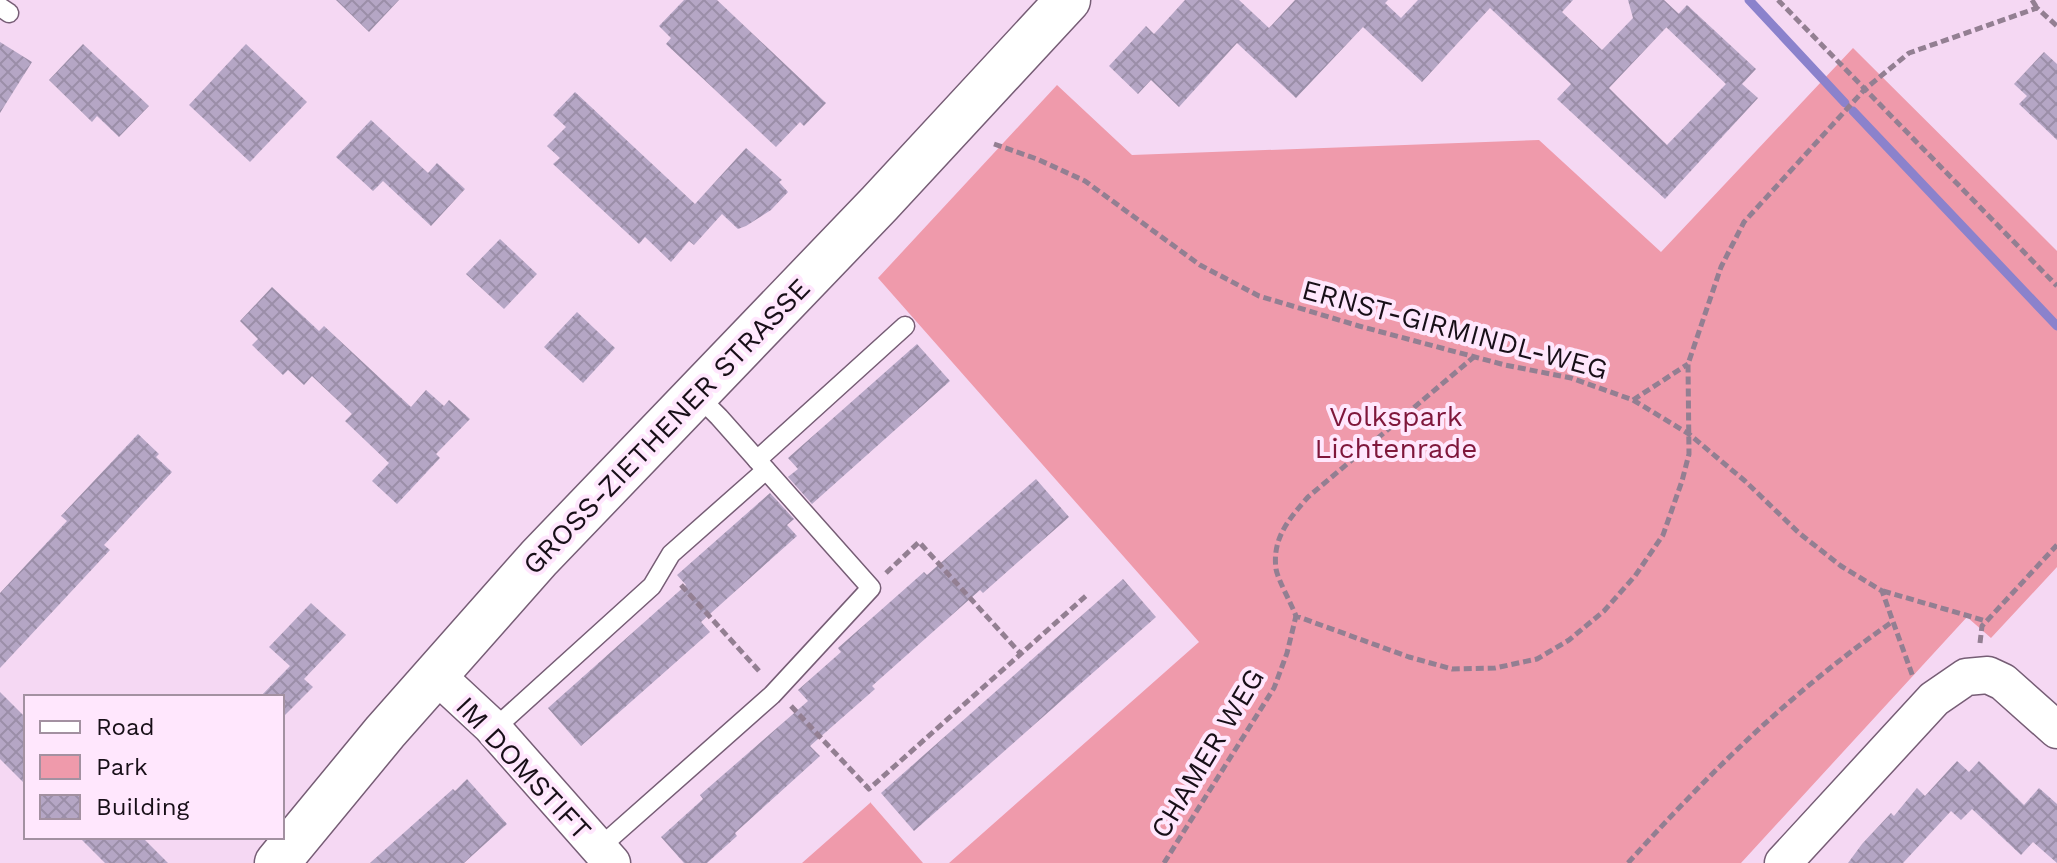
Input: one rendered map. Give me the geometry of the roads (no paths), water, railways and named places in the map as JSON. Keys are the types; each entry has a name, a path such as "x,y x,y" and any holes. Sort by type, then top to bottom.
{"street":[{"name":"GROSS-ZIETHENER STRASSE","path":"277,863 435,674 539,558 697,395 1068,0"},
{"name":"IM DOMSTIFT","path":"435,674 494,729 606,856"},
{"path":"1783,863 1934,699 1966,677 1988,675 2003,682 2057,730"}],"lane":[{"path":"494,729 652,586 671,554 905,326"},
{"path":"606,856 776,690 871,588 697,395"}],"waterway":[{"path":"1749,0 1845,103"},
{"path":"1853,111 2057,326"}],"park label":[{"name":"Volkspark Lichtenrade","path":"1396,432"}]}
